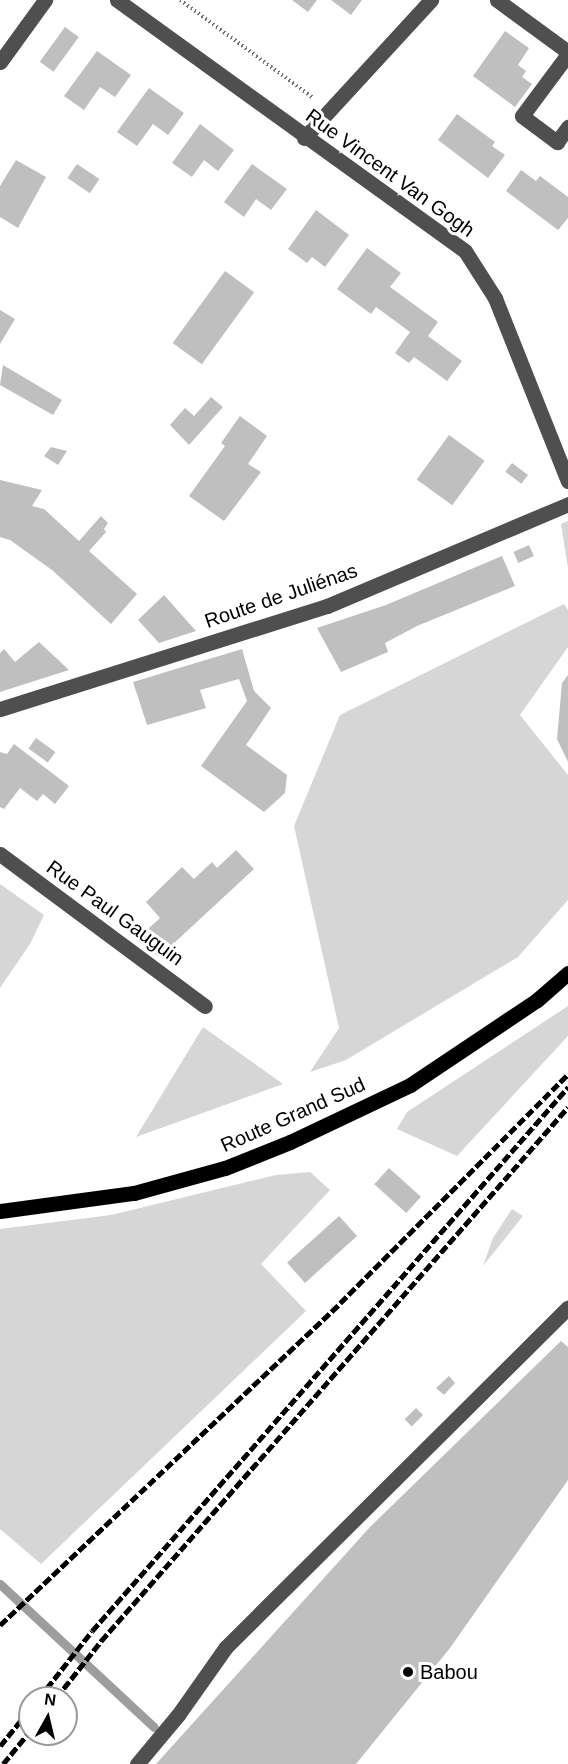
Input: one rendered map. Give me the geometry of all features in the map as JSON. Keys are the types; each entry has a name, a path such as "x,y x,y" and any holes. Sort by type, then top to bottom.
{"main road":[{"name":"Route Grand Sud","path":"0,1211 134,1192 225,1168 290,1142 410,1085 537,1000 568,973"}],"street":[{"path":"0,62 45,0"},
{"name":"Rue Vincent Van Gogh","path":"117,0 304,138 465,251 478,266 495,298 568,480"},
{"path":"304,138 431,0"},
{"path":"497,0 568,53 522,116 557,142 568,127"},
{"name":"Route de Juliénas","path":"0,709 327,606 568,504"},
{"name":"Rue Paul Gauguin","path":"0,855 205,1006"},
{"path":"137,1764 226,1647 568,1307"}],"path":[{"path":"180,0 330,110"}],"shaded area":[{"path":"568,521 568,568 561,524"},
{"path":"564,604 568,610 568,647 520,715 568,775 568,900 518,957 346,1060 310,1072 339,1028 294,826 340,715"},
{"path":"0,884 44,915 30,944 0,988"},
{"path":"568,1006 568,1036 457,1156 397,1129 407,1112"},
{"path":"203,1027 283,1084 136,1137"},
{"path":"310,1172 330,1190 261,1264 306,1311 41,1564 0,1529 0,1229 111,1215 276,1175"},
{"path":"512,1209 523,1216 483,1266 493,1238"}],"building":[{"path":"292,0 317,0 308,12"},
{"path":"331,0 362,0 351,15"},
{"path":"65,27 79,37 53,72 40,62"},
{"path":"505,31 529,48 518,65 526,71 522,77 532,84 515,107 473,76"},
{"path":"97,51 131,75 115,97 100,87 84,110 64,96"},
{"path":"149,88 184,113 168,135 153,124 137,146 117,132"},
{"path":"457,114 495,142 492,146 505,155 488,178 438,140"},
{"path":"200,124 234,150 218,171 204,160 192,177 172,163"},
{"path":"16,160 46,177 18,228 0,217 0,186"},
{"path":"77,164 99,179 90,193 67,178"},
{"path":"252,164 287,189 271,210 256,199 244,217 224,202"},
{"path":"521,170 536,181 540,176 568,197 568,218 558,230 506,191"},
{"path":"316,210 349,235 325,267 312,257 307,263 288,249"},
{"path":"367,248 401,273 390,287 438,322 428,336 462,361 447,381 414,357 409,363 395,353 410,332 376,307 371,314 337,289"},
{"path":"225,271 254,292 202,364 173,343"},
{"path":"0,310 15,319 0,344"},
{"path":"3,365 62,400 53,415 0,385"},
{"path":"211,397 223,407 189,445 170,425 185,408 194,416"},
{"path":"240,416 267,436 248,464 261,472 224,521 189,496 225,446 221,443"},
{"path":"449,435 485,461 452,505 417,479"},
{"path":"51,447 67,451 58,465 44,456"},
{"path":"512,463 528,475 521,484 505,472"},
{"path":"0,480 42,490 32,506 44,509 79,541 101,516 108,523 104,529 106,532 89,551 137,594 111,624 52,570 10,540 0,537"},
{"path":"529,545 534,556 518,563 513,552"},
{"path":"502,556 515,586 417,626 385,643 388,652 341,672 317,628 386,605"},
{"path":"164,595 196,631 159,643 138,620"},
{"path":"39,642 69,670 0,692 0,653 4,649 15,662"},
{"path":"242,649 254,691 271,708 246,745 287,775 285,793 264,812 201,766 247,701 239,679 200,690 206,708 147,725 133,682"},
{"path":"568,675 568,762 557,739 562,683"},
{"path":"36,738 55,752 48,763 28,749"},
{"path":"14,744 69,786 55,804 43,794 37,801 20,788 4,809 0,807 0,752 7,754"},
{"path":"236,850 254,869 159,957 136,940 160,918 146,902 182,867 194,879 212,862 217,868"},
{"path":"389,1168 421,1197 406,1213 374,1184"},
{"path":"339,1216 357,1236 305,1283 287,1263"},
{"path":"561,1341 568,1347 568,1480 450,1648 356,1764 156,1764 370,1527"},
{"path":"449,1376 455,1383 444,1395 436,1388"},
{"path":"416,1408 423,1415 412,1426 405,1419"}],"waterway":[{"path":"0,1584 154,1727"}],"railway":[{"path":"0,1625 340,1303 568,1074"},
{"path":"48,1686 92,1631 568,1087"},
{"path":"65,1686 101,1641 568,1107"},
{"path":"0,1746 18,1724"},
{"path":"3,1764 18,1746"}],"place":[{"name":"Babou","path":"408,1672"}]}
